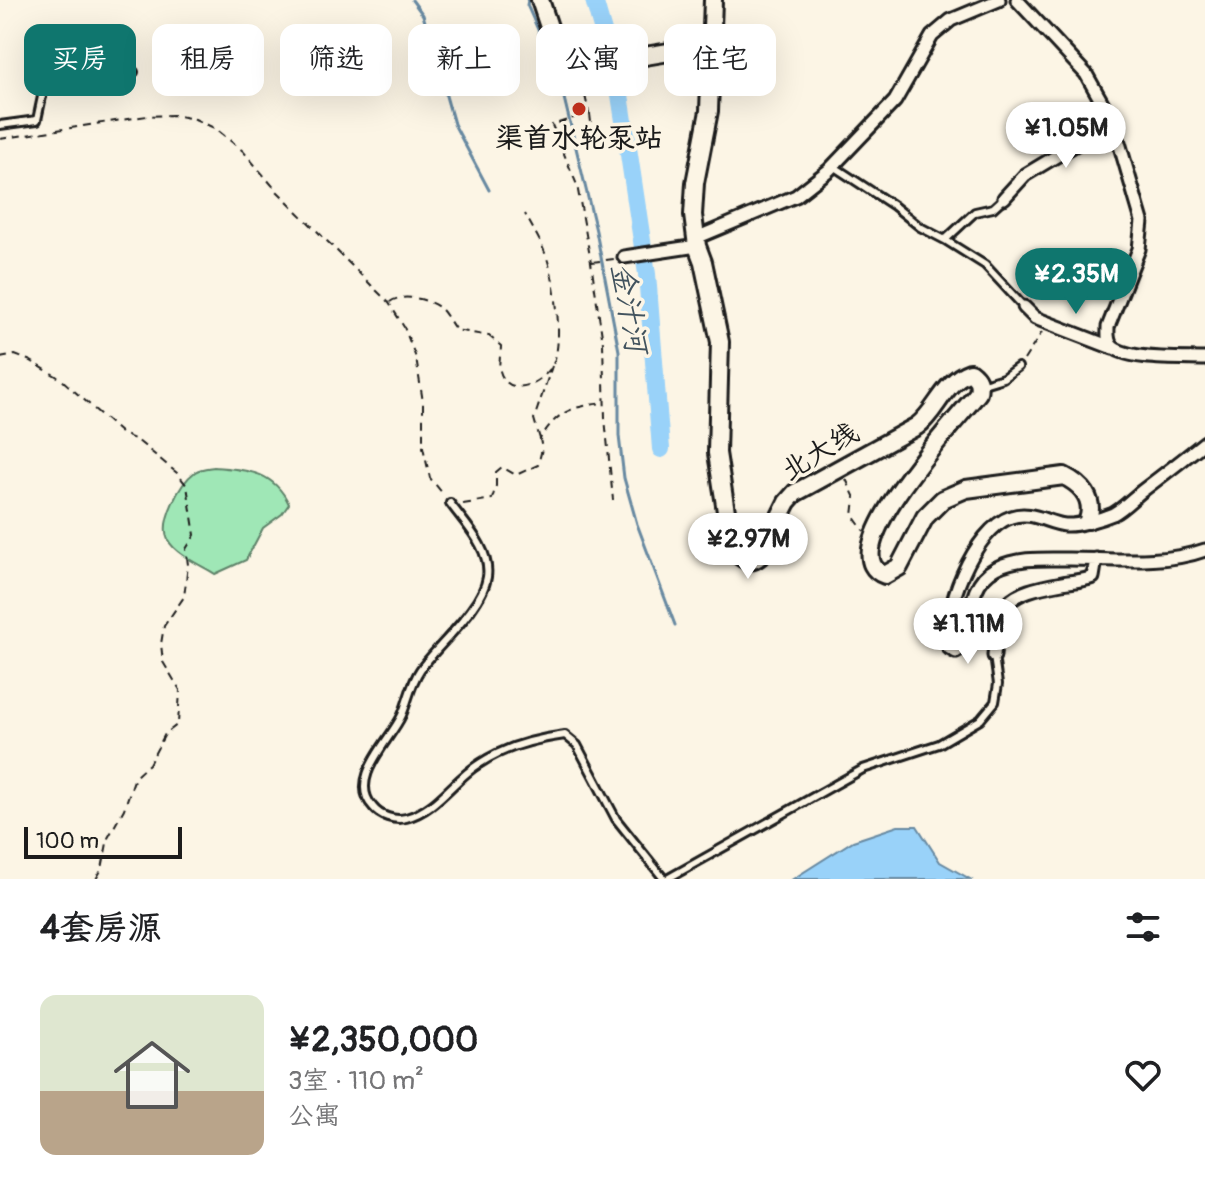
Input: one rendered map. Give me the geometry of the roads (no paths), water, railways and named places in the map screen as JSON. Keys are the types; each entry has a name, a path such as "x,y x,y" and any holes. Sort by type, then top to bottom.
{"street":[{"path":"540,0 552,36 586,66 664,53"},
{"name":"北大线","path":"712,24 713,0"},
{"path":"624,257 675,249 696,242 796,196 833,166 895,101 932,36 951,20 999,0"},
{"path":"1017,0 1086,74 1113,122 1142,221 1139,249 1108,327 1107,338 1113,348"},
{"name":"北大线","path":"710,96 695,183 693,215 696,242 720,342 717,453 731,544 738,554 746,561 754,561 760,556 787,502 795,493 927,418 949,386 963,375 970,372 977,377 980,385"},
{"path":"1004,198 1025,175 1113,122"},
{"path":"1024,307 1035,318 1128,354 1205,359"},
{"path":"980,385 973,400 907,477 872,542 870,550 877,573 885,575 899,567 925,517 943,499 966,489 1053,475 1064,476 1083,488 1090,503 1088,520"},
{"path":"1205,442 1114,513 1066,525 1043,517 1010,517 979,543 956,591 948,624 949,648 956,652 964,648 970,605 984,576 997,568 1036,558 1172,557 1205,550"},
{"path":"994,656 995,631 1003,607 1016,596 1034,590 1093,577 1096,559"}],"lane":[{"path":"0,125 37,120 42,96"},
{"path":"833,166 920,227 985,265 1024,307"},
{"path":"945,240 975,212 993,208 1004,198"},
{"path":"980,385 1003,378 1018,367"},
{"path":"450,503 483,549 488,574 485,586 458,627 419,672 400,719 373,758 366,781 366,794 371,806 393,819 406,818 435,803 478,764 530,742 565,735 577,745 616,819 666,879 863,769 939,744 980,720 995,702 998,684 994,656"}],"water":[{"path":"898,826 917,826 940,862 970,879 793,879 853,841"}],"waterway":[{"path":"412,0 423,15 454,124 489,190"},
{"name":"金汁河","path":"528,0 527,5 539,32 543,58 564,98 596,231 619,351 619,436 624,478 637,524 675,625"},
{"path":"594,0 619,88 647,274 661,449"}],"place":[{"name":"渠首水轮泵站","path":"579,109"}]}
